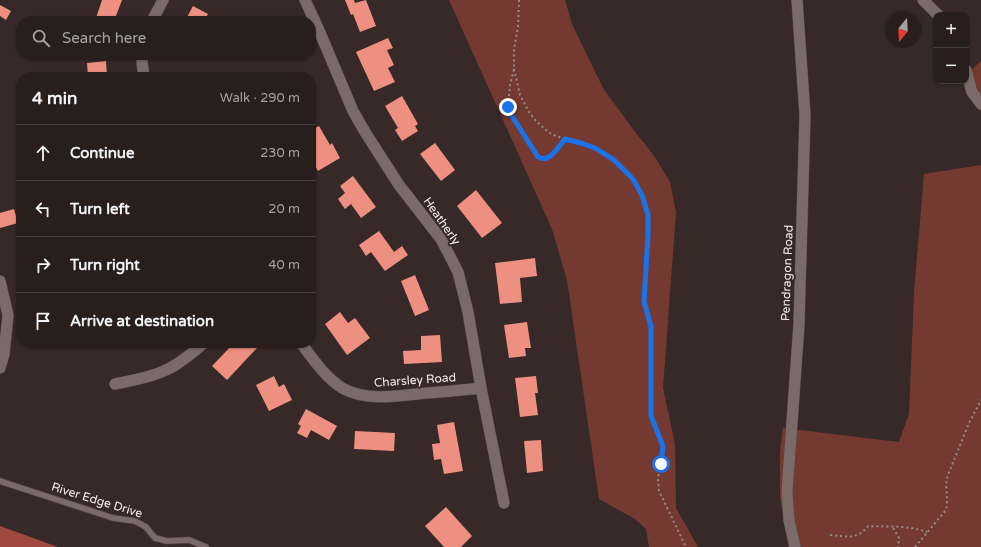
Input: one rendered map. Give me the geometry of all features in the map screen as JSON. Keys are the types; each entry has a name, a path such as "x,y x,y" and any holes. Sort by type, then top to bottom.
{"street":[{"path":"155,16 163,0"},
{"name":"Heatherly","path":"305,0 312,16"},
{"name":"Pendragon Road","path":"795,547 789,520 787,492 799,324 805,115 798,0"},
{"path":"923,0 935,12"},
{"name":"Heatherly","path":"316,24 353,111 365,132 399,186 441,239 458,272 468,312 481,388 504,503"},
{"path":"142,60 143,72"},
{"path":"969,81 972,92 981,104"},
{"path":"0,282 8,315 4,354 0,368"},
{"path":"115,384 150,377 167,370 182,361 198,348"},
{"name":"Charsley Road","path":"304,348 325,374 334,382 355,393 369,396 393,397 481,388"}],"lane":[{"name":"River Edge Drive","path":"0,481 113,518 135,521 146,527 155,538 159,540 189,540 206,547"}],"path":[{"path":"519,0 518,27 514,49 514,69 520,95 529,112 548,132 597,149 614,160 633,179 642,195 648,215 644,302 651,326 651,416 663,446 658,479 659,491 686,547"},
{"path":"514,69 510,85 508,107 510,113 534,152 538,157 545,159 550,156 565,139"},
{"path":"915,547 946,510 948,505 945,482 969,423 981,400"},
{"path":"830,535 858,536 868,526 893,528 907,526 927,532"},
{"path":"893,528 899,538 898,547"}],"shaded area":[{"path":"449,0 565,0 572,24 603,88 655,157 670,182 676,212 663,388 675,444 676,508 698,547 649,547 646,529 635,519 599,499 567,280 552,229"},
{"path":"981,61 981,111 979,108 972,69"},
{"path":"981,165 981,547 789,547 780,498 780,452 783,428 899,442 909,414 914,293 924,174"},
{"path":"0,526 58,547 0,547"}],"building":[{"path":"102,0 122,0 116,16 97,16"},
{"path":"345,0 354,0 355,3 366,0 376,26 360,32 353,14 351,15"},
{"path":"0,5 11,11 6,20 0,16"},
{"path":"193,6 208,14 207,16 188,16"},
{"path":"388,38 393,48 387,50 394,65 388,68 395,82 374,91 356,52"},
{"path":"106,61 107,72 88,72 87,63"},
{"path":"402,96 418,124 415,126 418,131 402,141 395,130 398,128 385,106"},
{"path":"319,126 330,145 332,143 340,158 318,171 316,168 316,128"},
{"path":"435,143 455,170 441,181 420,154"},
{"path":"353,176 376,207 361,218 351,204 345,209 338,199 345,193 340,186"},
{"path":"476,190 502,223 482,238 457,206"},
{"path":"14,209 16,224 0,228 0,213"},
{"path":"379,231 394,252 402,246 408,255 385,271 371,252 366,256 359,245"},
{"path":"535,258 537,276 520,278 522,302 500,304 495,263"},
{"path":"415,275 429,310 415,316 401,281"},
{"path":"340,312 348,323 355,318 370,338 347,355 325,324"},
{"path":"527,322 531,348 525,348 526,356 509,358 504,325"},
{"path":"440,335 442,362 404,364 403,351 421,350 421,336"},
{"path":"229,348 257,348 227,380 212,366"},
{"path":"274,376 279,387 284,384 292,400 269,411 256,385"},
{"path":"536,376 538,393 535,393 538,415 520,417 515,378"},
{"path":"306,409 337,426 329,440 311,430 307,438 297,433 301,426 298,424"},
{"path":"454,422 463,471 444,474 441,459 434,460 432,444 440,443 437,425"},
{"path":"355,431 395,433 394,451 354,449"},
{"path":"541,440 543,471 527,473 524,441"},
{"path":"446,507 472,536 461,547 444,547 425,526"}],"route":[{"path":"508,107 510,113 538,157 545,159 550,156 565,139 584,144 597,149 614,160 633,179 642,195 648,215 644,302 651,326 651,416 663,446 661,464"}]}
